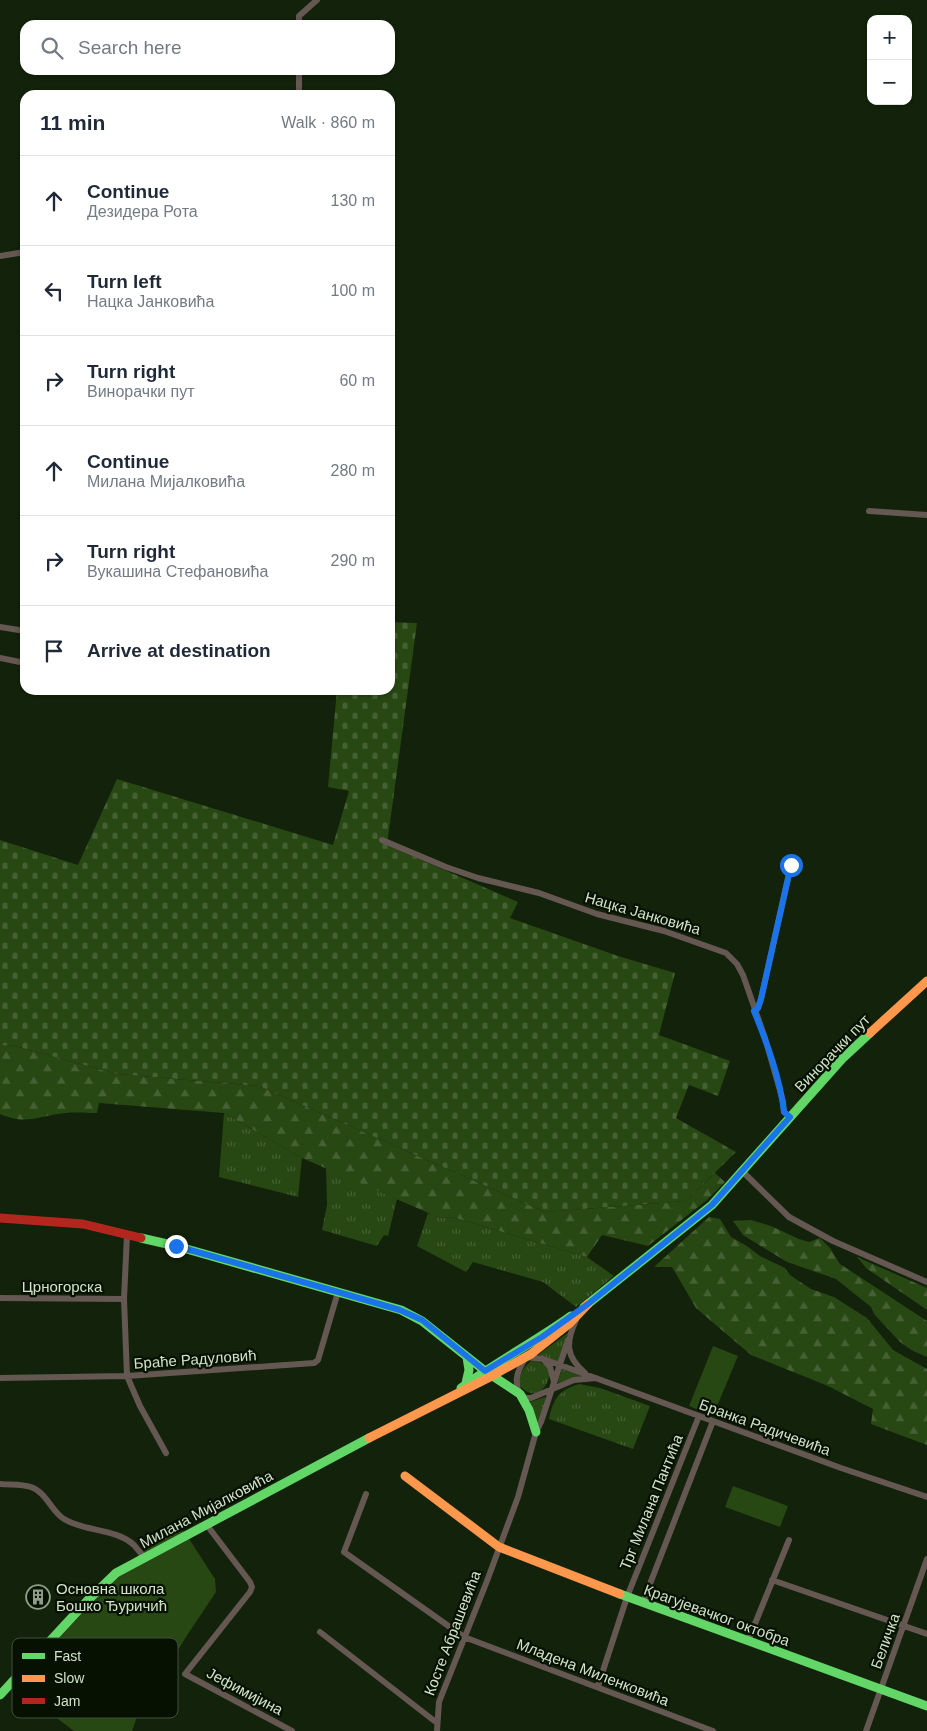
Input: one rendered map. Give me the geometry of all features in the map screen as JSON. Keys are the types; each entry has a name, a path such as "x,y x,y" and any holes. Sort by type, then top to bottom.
{"street":[{"path":"299,20 299,16 317,0"},
{"path":"299,75 299,90"},
{"path":"0,256 20,253"},
{"path":"869,511 927,515"},
{"path":"0,627 20,630"},
{"path":"0,658 20,662"},
{"name":"Нацка Јанковића","path":"382,840 470,875 539,893 597,914 664,931 726,953 737,964 743,975 783,1100 784,1112 790,1117"},
{"path":"754,1011 758,1008 761,999 791,865"},
{"name":"Винорачки пут","path":"742,1171 842,1059 927,980"},
{"path":"742,1171 781,1210 798,1222 834,1241 927,1282"},
{"name":"Милана Мијалковића","path":"480,1371 504,1360 542,1337 588,1304 712,1205 742,1171"},
{"path":"0,1218 83,1224 126,1234 176,1246 410,1314 422,1320 467,1357 480,1371 494,1376 526,1398 531,1398 553,1386 574,1380 596,1378"},
{"path":"126,1234 124,1299 128,1376 140,1406 166,1453"},
{"name":"Браће Радуловић","path":"0,1378 128,1376 314,1363 318,1360 338,1292"},
{"name":"Црногорска","path":"0,1298 124,1299"},
{"name":"Милана Мијалковића","path":"53,1638 116,1573 469,1385 494,1376 544,1345 577,1317 588,1304"},
{"name":"Косте Абрашевића","path":"437,1731 439,1702 488,1581 518,1497 536,1432 577,1317"},
{"path":"536,1432 530,1410 517,1386 517,1374 526,1357 542,1337"},
{"path":"568,1340 574,1360 588,1375"},
{"path":"467,1357 469,1385"},
{"path":"504,1360 526,1357 543,1359 550,1367 553,1386"},
{"name":"Бранка Радичевића","path":"543,1359 841,1468 927,1497"},
{"path":"469,1385 477,1380 480,1371"},
{"name":"Трг Милана Пантића","path":"598,1686 627,1597 699,1416"},
{"name":"Трг Милана Пантића","path":"642,1602 712,1421"},
{"path":"405,1476 499,1547"},
{"path":"0,1484 32,1487 40,1493 62,1518 77,1525 119,1536 133,1545 144,1557"},
{"name":"Младена Миленковића","path":"366,1494 344,1552 464,1637 713,1731"},
{"name":"Јефимијина","path":"206,1524 252,1587 185,1674 292,1731"},
{"path":"748,1641 788,1540"},
{"name":"Крагујевачког октобра","path":"499,1547 627,1597 927,1706"},
{"name":"Беличка","path":"866,1731 927,1559"},
{"path":"772,1580 927,1634"},
{"path":"320,1632 437,1723"},
{"name":"Милана Мијалковића","path":"0,1695 12,1682"}],"green space":[{"path":"395,622 417,623 387,845 518,902 510,918 618,956 675,973 659,1035 730,1061 718,1096 689,1085 676,1118 736,1152 686,1201 545,1212 259,1086 117,1074 11,1045 0,1046 0,840 78,865 117,779 333,845 349,791 328,787 337,695 395,695"},
{"path":"11,1045 117,1074 259,1086 545,1212 686,1201 715,1173 725,1182 707,1200 648,1246 602,1235 587,1257 452,1217 440,1218 302,1158 224,1113 99,1103 97,1113 66,1113 33,1119 18,1119 0,1114 0,1046"},
{"path":"224,1113 302,1158 298,1197 219,1177"},
{"path":"326,1168 397,1199 388,1236 384,1235 377,1246 322,1230 327,1205"},
{"path":"428,1213 440,1218 452,1217 587,1257 614,1276 576,1307 543,1282 473,1262 466,1272 417,1246"},
{"path":"709,1217 720,1219 731,1237 760,1256 785,1268 790,1275 811,1289 834,1297 867,1318 893,1350 927,1369 927,1445 871,1424 873,1409 828,1386 751,1355 696,1308 672,1267 654,1267"},
{"path":"751,1220 809,1242 820,1238 830,1248 840,1264 927,1321 927,1357 913,1351 900,1342 874,1314 871,1307 836,1279 787,1262 743,1235 733,1221"},
{"path":"857,1257 927,1288 927,1310 866,1268"},
{"path":"569,1332 558,1362 538,1355 565,1335"},
{"path":"713,1346 738,1356 713,1416 689,1406"},
{"path":"531,1361 541,1363 547,1367 549,1373 545,1386 540,1391 534,1393 523,1389 519,1381 521,1372"},
{"path":"562,1369 582,1376 557,1383"},
{"path":"579,1384 600,1388 650,1406 633,1449 549,1419 558,1396 566,1389"},
{"path":"545,1397 539,1421 537,1422 530,1402"},
{"path":"733,1486 788,1506 780,1527 725,1507"},
{"path":"184,1531 215,1579 216,1592 178,1650 178,1638 58,1638 82,1608 133,1559 172,1532"},
{"path":"57,1718 137,1718 132,1731 74,1731"}],"traffic: fast":[{"path":"584,1307 712,1205 842,1059 870,1033"},
{"path":"141,1238 176,1246 401,1310 422,1321 485,1371 520,1394 529,1410 536,1432"},
{"path":"461,1388 571,1316"},
{"path":"466,1383 469,1370 467,1357"},
{"path":"53,1638 116,1573 369,1438"},
{"path":"620,1594 927,1706"},
{"path":"0,1695 12,1682"}],"traffic: slow":[{"path":"870,1033 927,981"},
{"path":"369,1438 488,1378 531,1354 570,1323 588,1304"},
{"path":"405,1476 499,1547 620,1594"}],"traffic: jam":[{"path":"0,1218 83,1224 141,1238"}],"place":[{"name":"Основна школа Бошко Ђуричић","path":"38,1597"}],"route":[{"path":"176,1246 410,1314 422,1320 485,1371 519,1352 588,1304 712,1205 790,1117 784,1112 783,1100 754,1011 758,1008 761,999 791,865"}]}
